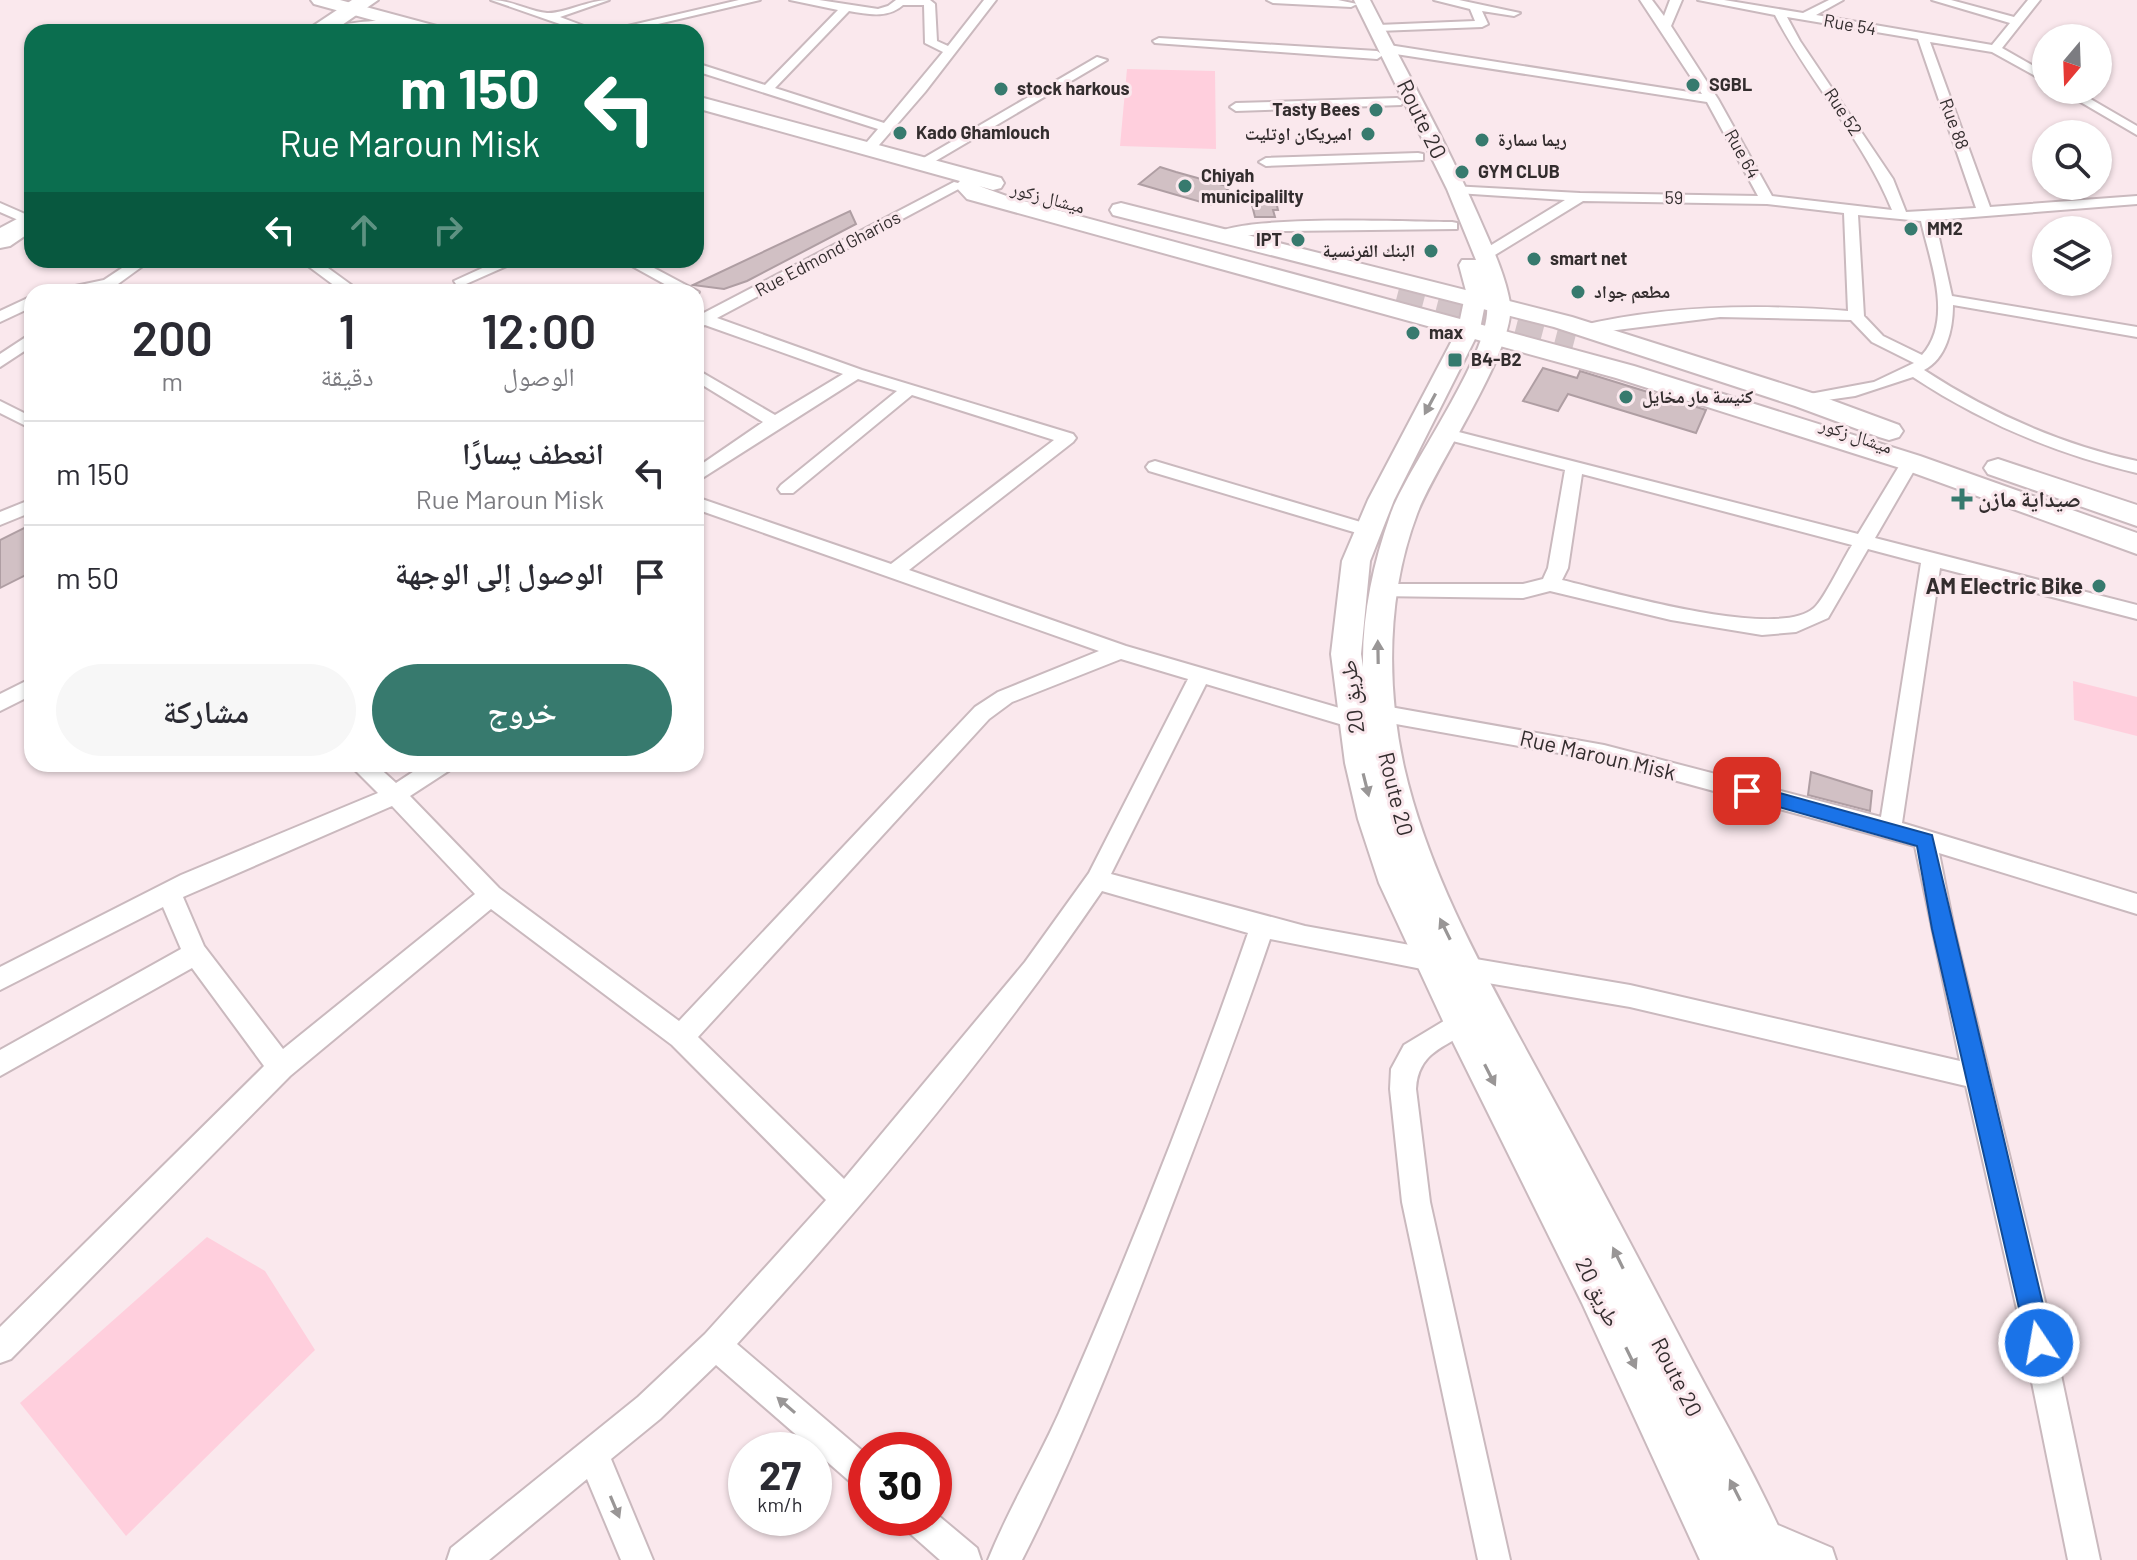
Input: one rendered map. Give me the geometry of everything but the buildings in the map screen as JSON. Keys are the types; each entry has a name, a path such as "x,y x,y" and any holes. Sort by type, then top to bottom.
{"highway":[{"path":"387,0 386,11 405,24"},
{"path":"312,2 320,19 318,24"},
{"path":"332,24 353,15"},
{"path":"0,240 24,227"},
{"path":"0,252 24,230"}],"main road":[{"path":"1354,1 1381,44 1397,102 1418,157 1452,226 1483,312"},
{"path":"312,2 390,24"},
{"name":"Route 20","path":"1381,44 1457,189 1483,312 1447,434 1404,513 1394,538 1377,615 1366,717 1386,761 1401,822 1427,891 1448,964 1604,1230 1763,1546"},
{"path":"704,104 922,163 962,182 970,191 1004,203 1483,312 1805,400 2137,516"},
{"path":"704,114 962,182 1022,185 1220,235 1402,293 1431,318 1483,312 1560,335 2137,544"},
{"name":"طريق 20","path":"1366,717 1347,640 1356,561 1367,530 1483,312"},
{"name":"ميشال زكور","path":"1560,335 1797,405 2137,524"},
{"name":"ميشال زكور","path":"1560,335 2137,533"},
{"name":"طريق 20","path":"1448,964 1462,1022 1604,1302 1695,1491 1724,1560"}],"street":[{"path":"497,0 519,3 570,24"},
{"path":"551,16 603,0"},
{"path":"638,24 716,3 754,0"},
{"path":"796,0 883,12 900,2 926,2 929,4 931,43 951,51"},
{"path":"868,149 990,0"},
{"path":"1273,0 1354,1"},
{"path":"1440,0 1514,13"},
{"name":"Rue 64","path":"1646,0 1666,25 1712,99 1767,200"},
{"path":"1666,25 1676,0"},
{"name":"Rue 54","path":"1704,0 1995,49"},
{"path":"1804,17 1837,0"},
{"path":"1938,0 2015,21"},
{"path":"2032,70 1995,49 2034,0"},
{"path":"1381,44 1482,24 1474,6"},
{"path":"768,89 847,7"},
{"name":"Rue 52","path":"1779,12 1794,41 1886,179 1901,216"},
{"name":"Rue 88","path":"1923,38 1984,211"},
{"path":"1159,41 1381,44 1712,99"},
{"path":"922,163 1101,60"},
{"path":"704,69 887,128"},
{"path":"1236,107 1397,102"},
{"path":"2090,104 2137,131"},
{"path":"1266,162 1418,157"},
{"name":"Rue Edmond Gharios","path":"704,319 962,182"},
{"name":"59","path":"1457,189 1580,197 1767,200 1927,217 2137,200"},
{"path":"1483,312 1580,197"},
{"path":"0,207 24,219"},
{"path":"1851,210 1856,316 1862,327 1921,367 1945,391 2062,447 2099,460 2137,467"},
{"path":"1805,400 1872,387 1921,367 1942,340 1946,299 1927,217"},
{"path":"1220,235 1273,228 1452,226"},
{"path":"119,268 126,272"},
{"path":"110,284 132,268"},
{"path":"318,268 342,284"},
{"path":"461,281 493,268"},
{"path":"644,268 676,284"},
{"path":"704,298 724,308"},
{"path":"1946,299 2137,332"},
{"path":"0,317 24,305"},
{"path":"1560,335 1693,313 1793,311 1856,316"},
{"path":"704,322 908,390 1067,438 895,571"},
{"path":"0,362 24,344"},
{"path":"704,471 775,422 856,373"},
{"path":"704,379 775,422"},
{"path":"787,489 908,390"},
{"path":"0,406 24,420"},
{"path":"1447,434 1931,562 2137,612"},
{"path":"1382,591 1523,591 1550,584 1671,613 1752,627 1783,628 1821,613 1910,462"},
{"path":"1155,467 1367,530"},
{"path":"1550,584 1558,568 1574,467"},
{"name":"Rue Maroun Misk","path":"704,506 1199,677 1366,717 1604,753 1890,829 2137,904"},
{"path":"0,519 24,508"},
{"path":"1890,829 1931,562"},
{"path":"681,1037 982,713 1005,697 1120,651"},
{"path":"463,1560 649,1408 716,1345 845,1199 1034,970 1097,880 1199,677"},
{"path":"0,703 24,690"},
{"path":"369,772 491,895 681,1037 845,1199"},
{"path":"0,979 169,892 395,795 430,772"},
{"path":"1925,840 1942,929 2034,1318 2084,1560"},
{"path":"1097,880 1262,926 1448,964 1630,996 1978,1077"},
{"path":"169,892 195,953 281,1067"},
{"path":"0,1348 281,1067 491,895"},
{"path":"1004,1560 1052,1464 1124,1294 1187,1134 1262,926"},
{"path":"0,1064 195,953"},
{"path":"1462,1022 1413,1053 1404,1069 1403,1089 1416,1202 1494,1560"},
{"path":"716,1345 848,1459"},
{"path":"593,1454 637,1560"},
{"path":"937,1536 965,1560"},
{"path":"1763,1546 1820,1560"}],"shaded area":[{"path":"1127,69 1215,71 1216,149 1120,146"},
{"path":"2073,681 2137,697 2137,736 2074,720"},
{"path":"207,1237 265,1271 315,1350 126,1536 20,1403"}],"tunnel":[{"path":"1396,300 1573,346"}],"place":[{"name":"SGBL","path":"1693,85"},
{"name":"stock harkous","path":"1001,89"},
{"name":"Tasty Bees","path":"1376,110"},
{"name":"Kado Ghamlouch","path":"900,133"},
{"name":"اميريكان اوتليت","path":"1368,134"},
{"name":"ريما سمارة","path":"1482,140"},
{"name":"GYM CLUB","path":"1462,172"},
{"name":"Chiyah municipalilty","path":"1185,186"},
{"name":"MM2","path":"1911,229"},
{"name":"IPT","path":"1298,240"},
{"name":"البنك الفرنسية","path":"1431,251"},
{"name":"smart net","path":"1534,259"},
{"name":"مطعم جواد","path":"1578,292"},
{"name":"max","path":"1413,333"},
{"name":"B4-B2","path":"1455,360"},
{"name":"كنيسة مار مخايل","path":"1626,397"},
{"name":"صيداية مازن","path":"1962,499"},
{"name":"AM Electric Bike","path":"2099,586"}],"route":[{"path":"1747,791 1925,840 1942,929 2039,1343"}]}
